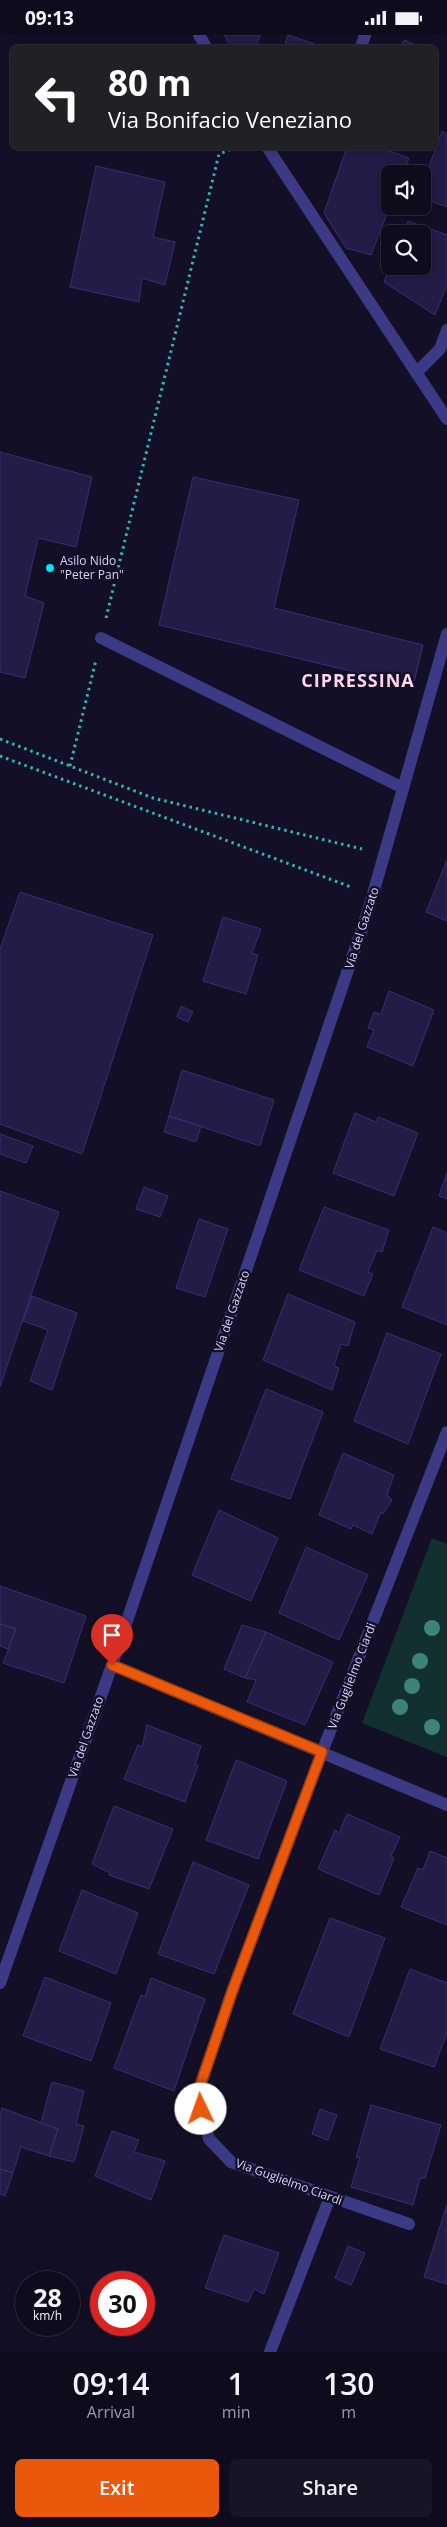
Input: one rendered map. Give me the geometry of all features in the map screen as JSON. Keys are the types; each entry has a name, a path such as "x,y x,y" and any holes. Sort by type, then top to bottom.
{"street":[{"path":"268,150 447,419"},
{"path":"416,373 440,349 447,330"},
{"name":"Via del Gazzato","path":"0,1983 112,1665 373,895 447,634"},
{"path":"101,638 403,788"},
{"name":"Via Guglielmo Ciardi","path":"409,2224 231,2162 209,2139 197,2095 233,1989 322,1752 447,1432"},
{"path":"112,1665 447,1805"},
{"path":"270,2352 330,2197"}],"path":[{"path":"70,766 218,154 229,150"},
{"path":"0,739 154,798 351,845 384,857"},
{"path":"0,756 373,895"}],"green space":[{"path":"432,1538 447,1544 447,1757 362,1723"}],"building":[{"path":"224,35 260,35 257,45 230,45"},
{"path":"288,35 317,45 285,45"},
{"path":"404,40 415,45 402,45"},
{"path":"442,131 447,133 447,207 431,201 430,165 435,150 438,150 438,142"},
{"path":"346,150 386,150 409,158 406,165 381,165 381,215 387,215 381,225 371,255 346,248 324,213"},
{"path":"96,166 165,182 153,237 175,242 165,285 142,278 139,302 70,287"},
{"path":"408,221 419,225 406,225"},
{"path":"431,229 447,235 447,285 435,315 384,282 387,275 431,275"},
{"path":"0,452 92,477 76,547 38,538 25,596 44,603 25,678 0,672"},
{"path":"193,477 299,500 274,608 423,645 413,686 159,625"},
{"path":"447,860 447,921 426,912"},
{"path":"20,892 153,935 82,1154 0,1124 0,949"},
{"path":"223,917 261,929 252,953 258,955 246,994 203,981"},
{"path":"389,991 434,1010 413,1066 367,1047 374,1030 368,1028 374,1012 381,1014"},
{"path":"181,1006 193,1012 188,1022 177,1017"},
{"path":"182,1070 274,1100 260,1146 169,1116"},
{"path":"355,1113 376,1122 378,1117 418,1133 394,1196 333,1173"},
{"path":"169,1116 201,1126 196,1142 164,1132"},
{"path":"0,1134 33,1146 26,1163 0,1154"},
{"path":"447,1172 447,1199 439,1196"},
{"path":"144,1187 168,1196 160,1217 136,1209"},
{"path":"0,1191 59,1212 0,1387"},
{"path":"324,1207 389,1230 382,1252 377,1250 368,1272 373,1274 364,1296 299,1270"},
{"path":"199,1219 228,1229 205,1297 176,1288"},
{"path":"433,1227 447,1233 447,1325 402,1307"},
{"path":"288,1294 355,1322 348,1346 341,1344 334,1366 339,1368 332,1390 263,1360"},
{"path":"32,1296 77,1313 52,1390 30,1381 48,1330 23,1321"},
{"path":"387,1333 441,1354 408,1444 354,1421"},
{"path":"266,1389 323,1412 290,1499 231,1479"},
{"path":"343,1453 394,1475 387,1495 392,1500 383,1514 381,1512 372,1534 353,1525 351,1529 319,1515"},
{"path":"219,1510 278,1538 251,1601 192,1575"},
{"path":"306,1547 368,1575 339,1640 279,1613"},
{"path":"0,1586 86,1616 64,1683 3,1663 16,1629 0,1624"},
{"path":"0,1624 16,1629 8,1649 0,1646"},
{"path":"242,1625 266,1632 245,1678 224,1669"},
{"path":"266,1632 333,1662 305,1725 247,1702 256,1680 245,1678"},
{"path":"147,1725 201,1746 195,1765 198,1765 185,1802 124,1779 138,1745 142,1747"},
{"path":"236,1760 287,1781 258,1859 206,1840"},
{"path":"114,1806 173,1829 149,1889 109,1875 110,1873 92,1864"},
{"path":"347,1814 400,1837 391,1856 394,1858 379,1895 318,1869 335,1830 339,1833"},
{"path":"430,1851 447,1858 447,1925 401,1907 418,1868 423,1870"},
{"path":"193,1862 249,1885 214,1974 158,1954"},
{"path":"82,1890 138,1913 116,1974 59,1951"},
{"path":"330,1918 385,1938 349,2037 293,2014"},
{"path":"410,1969 447,1983 447,2033 434,2067 380,2049"},
{"path":"45,1977 111,2003 91,2061 23,2036"},
{"path":"151,1978 205,1999 174,2091 114,2068 141,1995 145,1997"},
{"path":"52,2082 84,2091 76,2124 84,2126 74,2162 49,2156 58,2129 41,2123"},
{"path":"371,2105 441,2125 425,2178 420,2178 413,2205 351,2187 360,2157 356,2158"},
{"path":"2,2108 58,2129 49,2156 21,2147 13,2173 0,2169 0,2115"},
{"path":"320,2109 337,2115 328,2140 312,2134"},
{"path":"112,2131 139,2140 134,2152 165,2161 151,2200 95,2176"},
{"path":"0,2169 13,2173 5,2196 0,2194"},
{"path":"447,2204 447,2284 424,2277"},
{"path":"224,2235 279,2253 264,2294 254,2289 248,2302 205,2288"},
{"path":"348,2246 365,2253 351,2285 335,2278"}],"place":[{"name":"Asilo Nido \"Peter Pan\"","path":"50,568"}],"district":[{"name":"CIPRESSINA","path":"358,681"}],"route":[{"path":"112,1665 322,1752 233,1989 197,2095 201,2109"}]}
